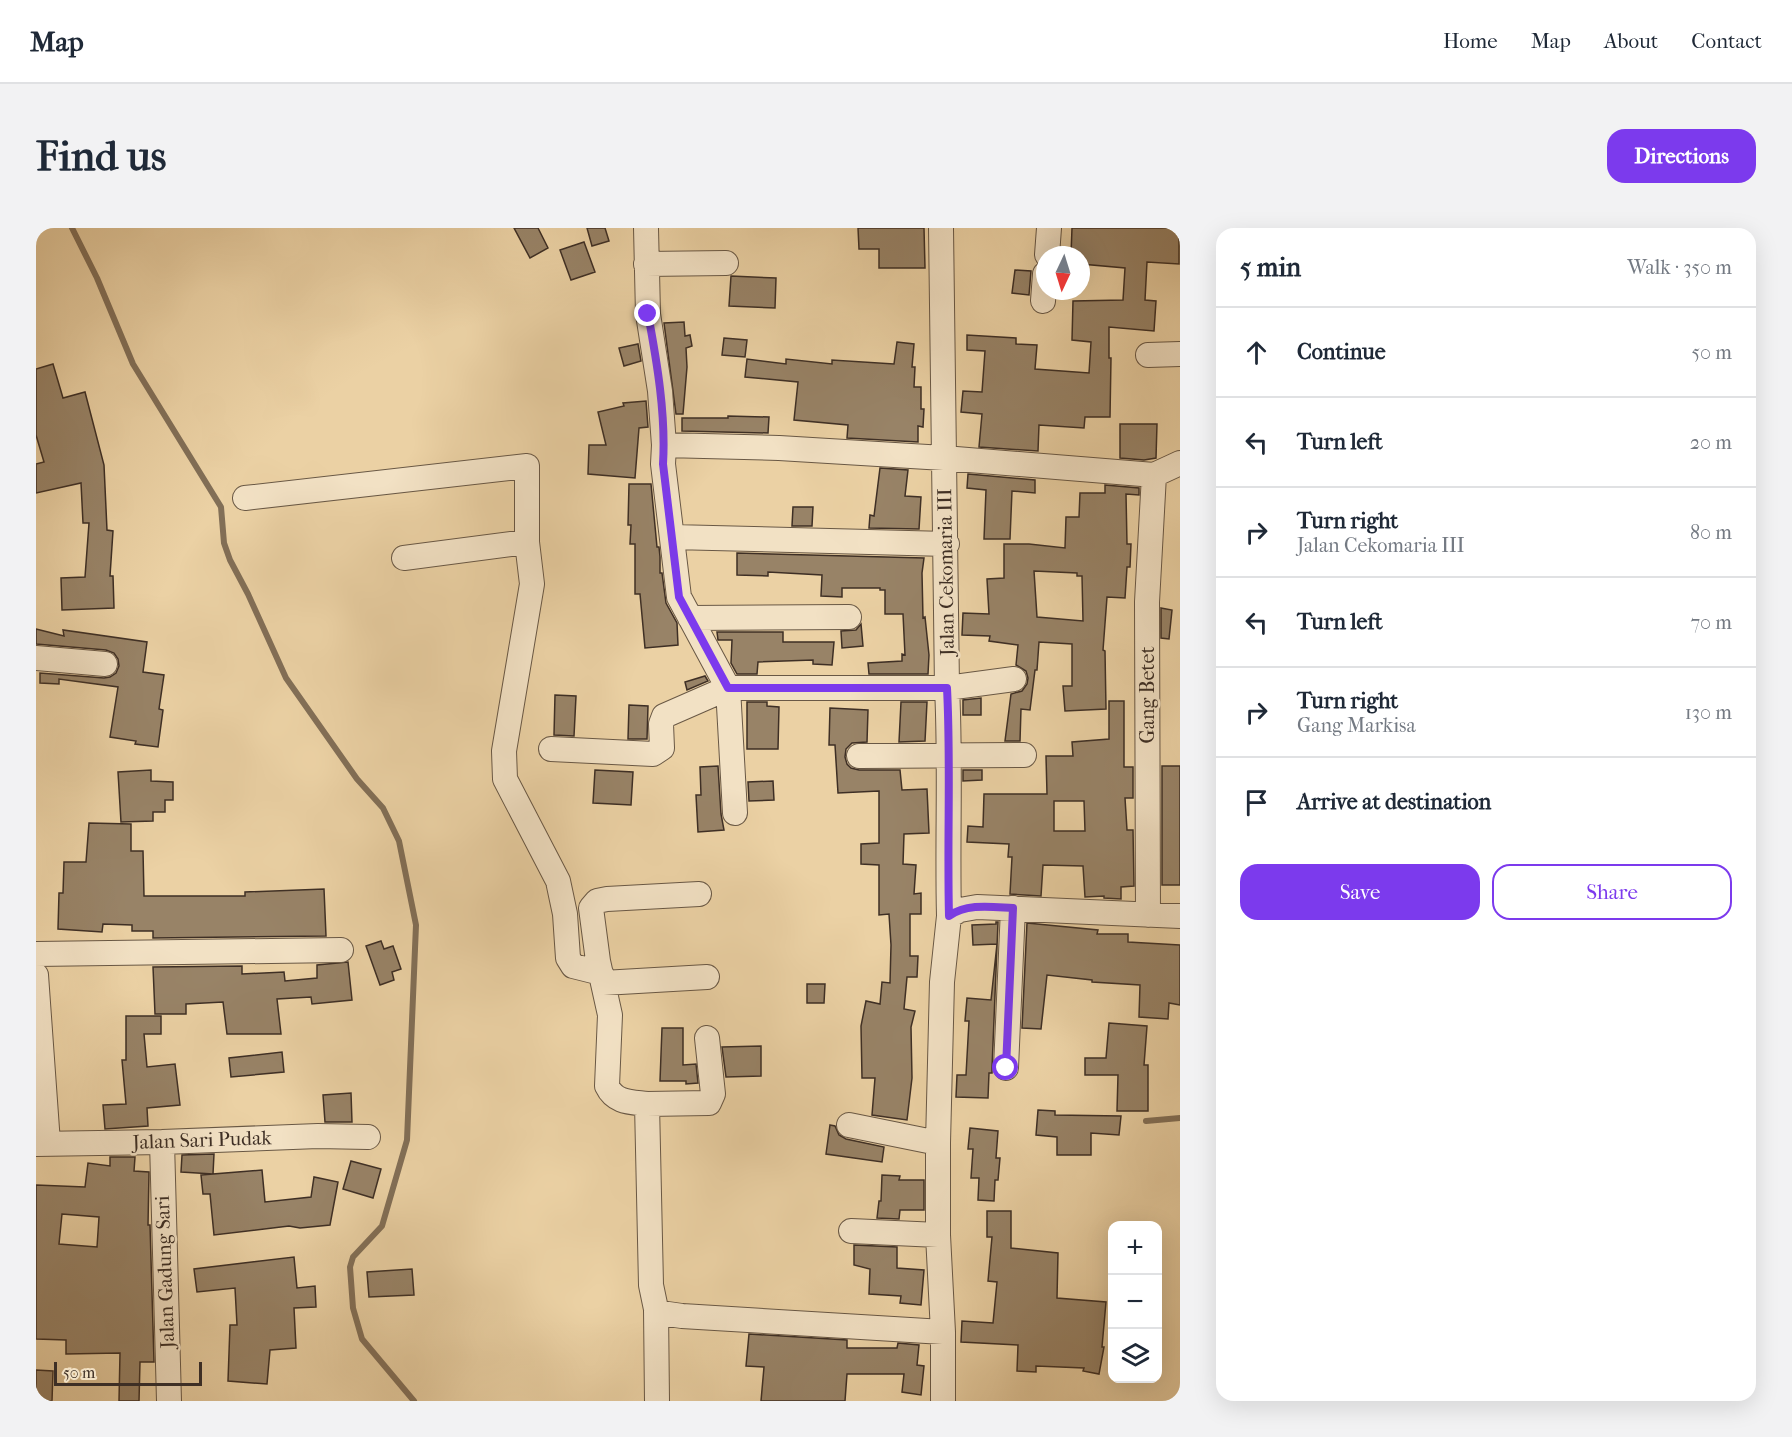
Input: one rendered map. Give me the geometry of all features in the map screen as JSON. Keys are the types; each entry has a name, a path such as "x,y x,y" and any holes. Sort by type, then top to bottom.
{"street":[{"path":"646,228 648,314 660,391 663,464 679,597 728,688 735,813"},
{"name":"Jalan Cekomaria III","path":"941,228 947,544 947,688 950,755 949,916 942,982 938,1143 943,1401"},
{"path":"1048,246 1049,228"},
{"path":"646,264 726,263"},
{"path":"1148,355 1180,354"},
{"path":"664,445 779,448 944,458 1154,475 1180,463"},
{"path":"245,498 528,466 527,542 532,584 504,751 505,779 558,881 565,914 568,958 573,966 602,978 706,977"},
{"name":"Gang Betet","path":"1148,915 1147,612 1154,475"},
{"path":"672,537 947,544"},
{"path":"404,558 527,542"},
{"path":"690,618 849,617"},
{"path":"36,658 105,664"},
{"path":"551,749 653,754 662,748 661,724 664,716 728,688 947,688 1014,679"},
{"path":"859,756 1024,755"},
{"path":"699,894 607,899 592,905 602,978 610,1015 608,1086 618,1099 647,1104 709,1103 714,1094 706,1038"},
{"path":"949,916 960,910 977,907 1180,916"},
{"path":"1006,1068 1013,908"},
{"path":"36,954 341,950"},
{"path":"36,975 42,1144"},
{"path":"647,1104 651,1285 656,1309 657,1401"},
{"path":"849,1125 938,1143"},
{"name":"Jalan Sari Pudak","path":"42,1144 318,1136 368,1137"},
{"name":"Jalan Gadung Sari","path":"162,1142 169,1401"},
{"path":"851,1231 938,1235"},
{"path":"656,1309 661,1313 682,1316 943,1332"}],"building":[{"path":"514,228 538,228 548,248 530,258"},
{"path":"587,228 605,228 609,241 592,246"},
{"path":"858,228 924,228 925,268 879,268 879,249 859,249"},
{"path":"1072,228 1179,228 1179,264 1147,262 1145,300 1156,301 1154,331 1109,327 1110,417 1085,417 1084,428 1039,425 1038,451 979,447 982,414 961,412 963,391 982,392 985,351 967,350 967,335 1016,338 1016,344 1037,345 1035,369 1089,373 1091,342 1072,340 1073,301 1123,300 1125,268 1090,265 1090,246 1071,246"},
{"path":"584,242 595,272 571,280 560,250"},
{"path":"1015,270 1031,271 1029,295 1012,293"},
{"path":"731,276 776,278 775,308 729,306"},
{"path":"684,322 685,336 690,335 692,346 686,348 687,367 683,414 676,414 664,323"},
{"path":"724,338 747,340 745,357 722,355"},
{"path":"897,342 914,344 912,367 915,367 914,387 921,387 921,409 924,409 923,427 918,426 918,442 847,438 848,425 794,420 798,382 745,377 747,359 786,364 786,359 832,364 832,360 894,364"},
{"path":"638,344 641,361 624,366 619,348"},
{"path":"53,364 63,398 85,392 104,465 107,530 113,531 110,576 113,576 114,608 62,610 61,578 85,577 89,523 83,523 81,483 36,493 36,464 44,462 36,435 36,369"},
{"path":"646,401 648,427 639,428 635,478 588,474 589,445 606,445 598,412 624,406 623,403"},
{"path":"728,416 769,417 768,433 682,431 682,418 728,418"},
{"path":"1120,424 1157,424 1156,458 1144,460 1120,458"},
{"path":"880,468 908,470 905,496 921,497 919,529 869,528 870,515 874,516"},
{"path":"968,474 1035,480 1035,493 1012,491 1010,539 984,539 986,490 967,488"},
{"path":"629,484 651,484 660,573 662,573 666,603 677,623 678,645 645,648 640,594 635,594 635,544 630,544 631,525 628,525"},
{"path":"1105,485 1139,488 1139,495 1126,494 1127,544 1131,544 1125,598 1107,597 1103,650 1105,651 1106,709 1065,711 1063,686 1072,686 1072,644 1039,642 1030,710 1021,709 1020,741 1005,741 1011,694 1022,691 1028,678 1026,671 1016,665 1018,645 989,641 990,636 962,635 963,613 989,614 987,579 1004,578 1004,544 1065,548 1066,517 1079,517 1080,493 1105,493","holes":["1034,571 1077,573 1077,576 1082,576 1083,621 1037,617"]},
{"path":"793,507 813,507 812,526 792,526"},
{"path":"737,553 924,558 923,618 925,617 929,655 928,674 869,674 868,663 902,661 902,654 905,655 903,614 885,614 885,590 842,588 842,597 821,596 822,575 768,572 768,576 737,575"},
{"path":"1161,608 1172,610 1169,639 1161,638"},
{"path":"861,624 863,646 842,648 841,631 856,630"},
{"path":"36,629 64,636 63,630 147,642 143,672 164,675 159,709 163,710 158,747 110,737 118,687 59,679 59,684 40,683 40,673 110,677 116,673 119,666 114,653 106,650 36,644"},
{"path":"717,632 783,632 783,642 834,642 832,665 813,664 813,660 758,662 757,674 737,674 731,663 732,640 718,640"},
{"path":"705,676 708,681 687,690 685,682"},
{"path":"555,695 576,696 574,736 554,735"},
{"path":"981,698 981,715 963,715 963,700"},
{"path":"1109,701 1124,701 1124,767 1133,767 1133,798 1125,798 1127,830 1133,830 1134,886 1121,887 1121,899 1104,898 1104,896 1085,897 1083,866 1043,865 1041,896 1010,894 1012,857 1008,857 1009,844 967,842 968,826 983,827 984,794 1047,794 1046,756 1073,756 1072,742 1109,739","holes":["1054,801 1084,801 1085,831 1054,831"]},
{"path":"747,702 767,702 767,706 779,707 778,749 747,749"},
{"path":"901,702 927,702 925,741 899,742"},
{"path":"629,705 648,706 647,739 628,739"},
{"path":"830,708 868,710 867,742 852,743 846,749 845,757 851,768 900,770 902,790 927,789 929,833 904,834 903,864 916,865 914,894 921,893 921,914 910,914 910,956 918,956 917,977 907,977 904,1009 915,1011 911,1027 912,1078 907,1120 872,1115 875,1078 862,1078 861,1026 866,1001 880,1004 882,982 890,983 889,914 879,915 879,865 861,864 861,844 879,843 879,791 838,793 835,745 829,745"},
{"path":"718,766 724,830 698,832 696,795 701,795 700,767"},
{"path":"1162,766 1180,766 1180,885 1162,885"},
{"path":"151,770 151,781 173,782 173,800 165,800 165,812 153,812 153,821 121,822 118,772"},
{"path":"595,770 633,772 631,805 593,803"},
{"path":"963,770 982,770 982,780 963,781"},
{"path":"773,781 774,800 749,801 748,782"},
{"path":"89,823 131,824 131,851 143,851 144,896 245,896 245,892 324,889 326,936 153,938 153,931 132,931 132,925 103,924 102,932 58,929 59,893 63,893 64,862 86,862"},
{"path":"998,922 992,1073 989,1073 988,1098 956,1097 957,1075 966,1075 969,1021 965,1021 967,998 991,1000 997,944 973,945 972,925 996,924"},
{"path":"1027,923 1098,930 1097,934 1128,934 1128,942 1180,945 1180,1005 1169,1003 1168,1019 1139,1017 1140,985 1092,982 1092,980 1047,975 1041,1029 1022,1028"},
{"path":"381,941 384,949 393,946 401,969 392,972 394,980 380,985 366,946"},
{"path":"348,962 352,1000 312,1004 311,997 277,999 281,1034 227,1034 223,1002 186,1004 186,1014 155,1014 153,967 242,966 242,974 284,972 285,981 317,978 317,965"},
{"path":"807,984 825,984 824,1003 807,1003"},
{"path":"126,1016 161,1016 161,1034 144,1034 147,1067 175,1064 180,1105 147,1108 148,1126 105,1129 103,1105 126,1104 122,1060 126,1060"},
{"path":"1109,1023 1147,1026 1144,1065 1148,1065 1148,1111 1117,1111 1118,1075 1085,1075 1085,1058 1106,1058"},
{"path":"662,1028 683,1028 683,1065 696,1064 698,1083 660,1081"},
{"path":"761,1046 761,1076 726,1077 722,1047"},
{"path":"282,1052 284,1072 231,1077 229,1058"},
{"path":"351,1093 352,1122 325,1122 323,1095"},
{"path":"1038,1110 1055,1111 1055,1115 1121,1116 1119,1135 1091,1133 1091,1155 1057,1155 1057,1137 1036,1135"},
{"path":"830,1125 835,1126 839,1135 846,1139 884,1147 882,1162 826,1154"},
{"path":"970,1128 998,1131 996,1158 1000,1158 998,1180 995,1180 994,1201 978,1200 979,1178 971,1178 973,1149 968,1149"},
{"path":"214,1154 213,1174 181,1172 182,1155"},
{"path":"110,1157 135,1157 134,1171 149,1172 148,1225 150,1225 154,1362 140,1362 139,1401 119,1401 120,1353 66,1354 66,1340 36,1339 36,1185 85,1187 88,1163 110,1166","holes":["62,1214 99,1217 97,1247 59,1244"]},
{"path":"351,1161 381,1169 373,1198 343,1189"},
{"path":"262,1170 265,1202 311,1197 314,1177 338,1182 330,1225 300,1228 289,1226 214,1235 210,1194 203,1194 201,1175"},
{"path":"882,1175 900,1176 899,1180 924,1180 924,1210 900,1210 899,1219 877,1218 879,1201 881,1201"},
{"path":"987,1211 1011,1211 1011,1248 1058,1253 1057,1298 1106,1302 1102,1347 1104,1347 1099,1374 1083,1371 1084,1368 1036,1366 1036,1372 1017,1371 1018,1345 961,1342 962,1321 993,1323 997,1282 988,1281 992,1237 987,1237"},
{"path":"854,1245 897,1247 897,1268 924,1270 921,1305 900,1303 901,1296 869,1294 870,1269 854,1265"},
{"path":"294,1257 297,1288 315,1286 316,1307 294,1308 296,1348 270,1350 267,1384 228,1381 230,1325 237,1325 235,1288 197,1292 194,1269"},
{"path":"412,1269 414,1295 369,1297 367,1272"},
{"path":"749,1334 847,1340 847,1348 897,1348 898,1343 919,1345 917,1365 924,1366 921,1395 902,1392 904,1374 847,1374 845,1401 761,1401 764,1367 746,1366"},
{"path":"36,1370 53,1371 52,1401 36,1401"}],"waterway":[{"path":"72,228 97,278 133,364 221,507 224,543 230,560 286,678 357,779 383,808 399,841 416,925 407,1140 382,1226 353,1257 350,1267 353,1308 362,1339 414,1401"},
{"path":"1146,1121 1180,1118"}],"route":[{"path":"648,314 660,391 663,464 679,597 728,688 947,688 950,755 949,916 960,910 977,907 1013,908 1006,1068"}]}
